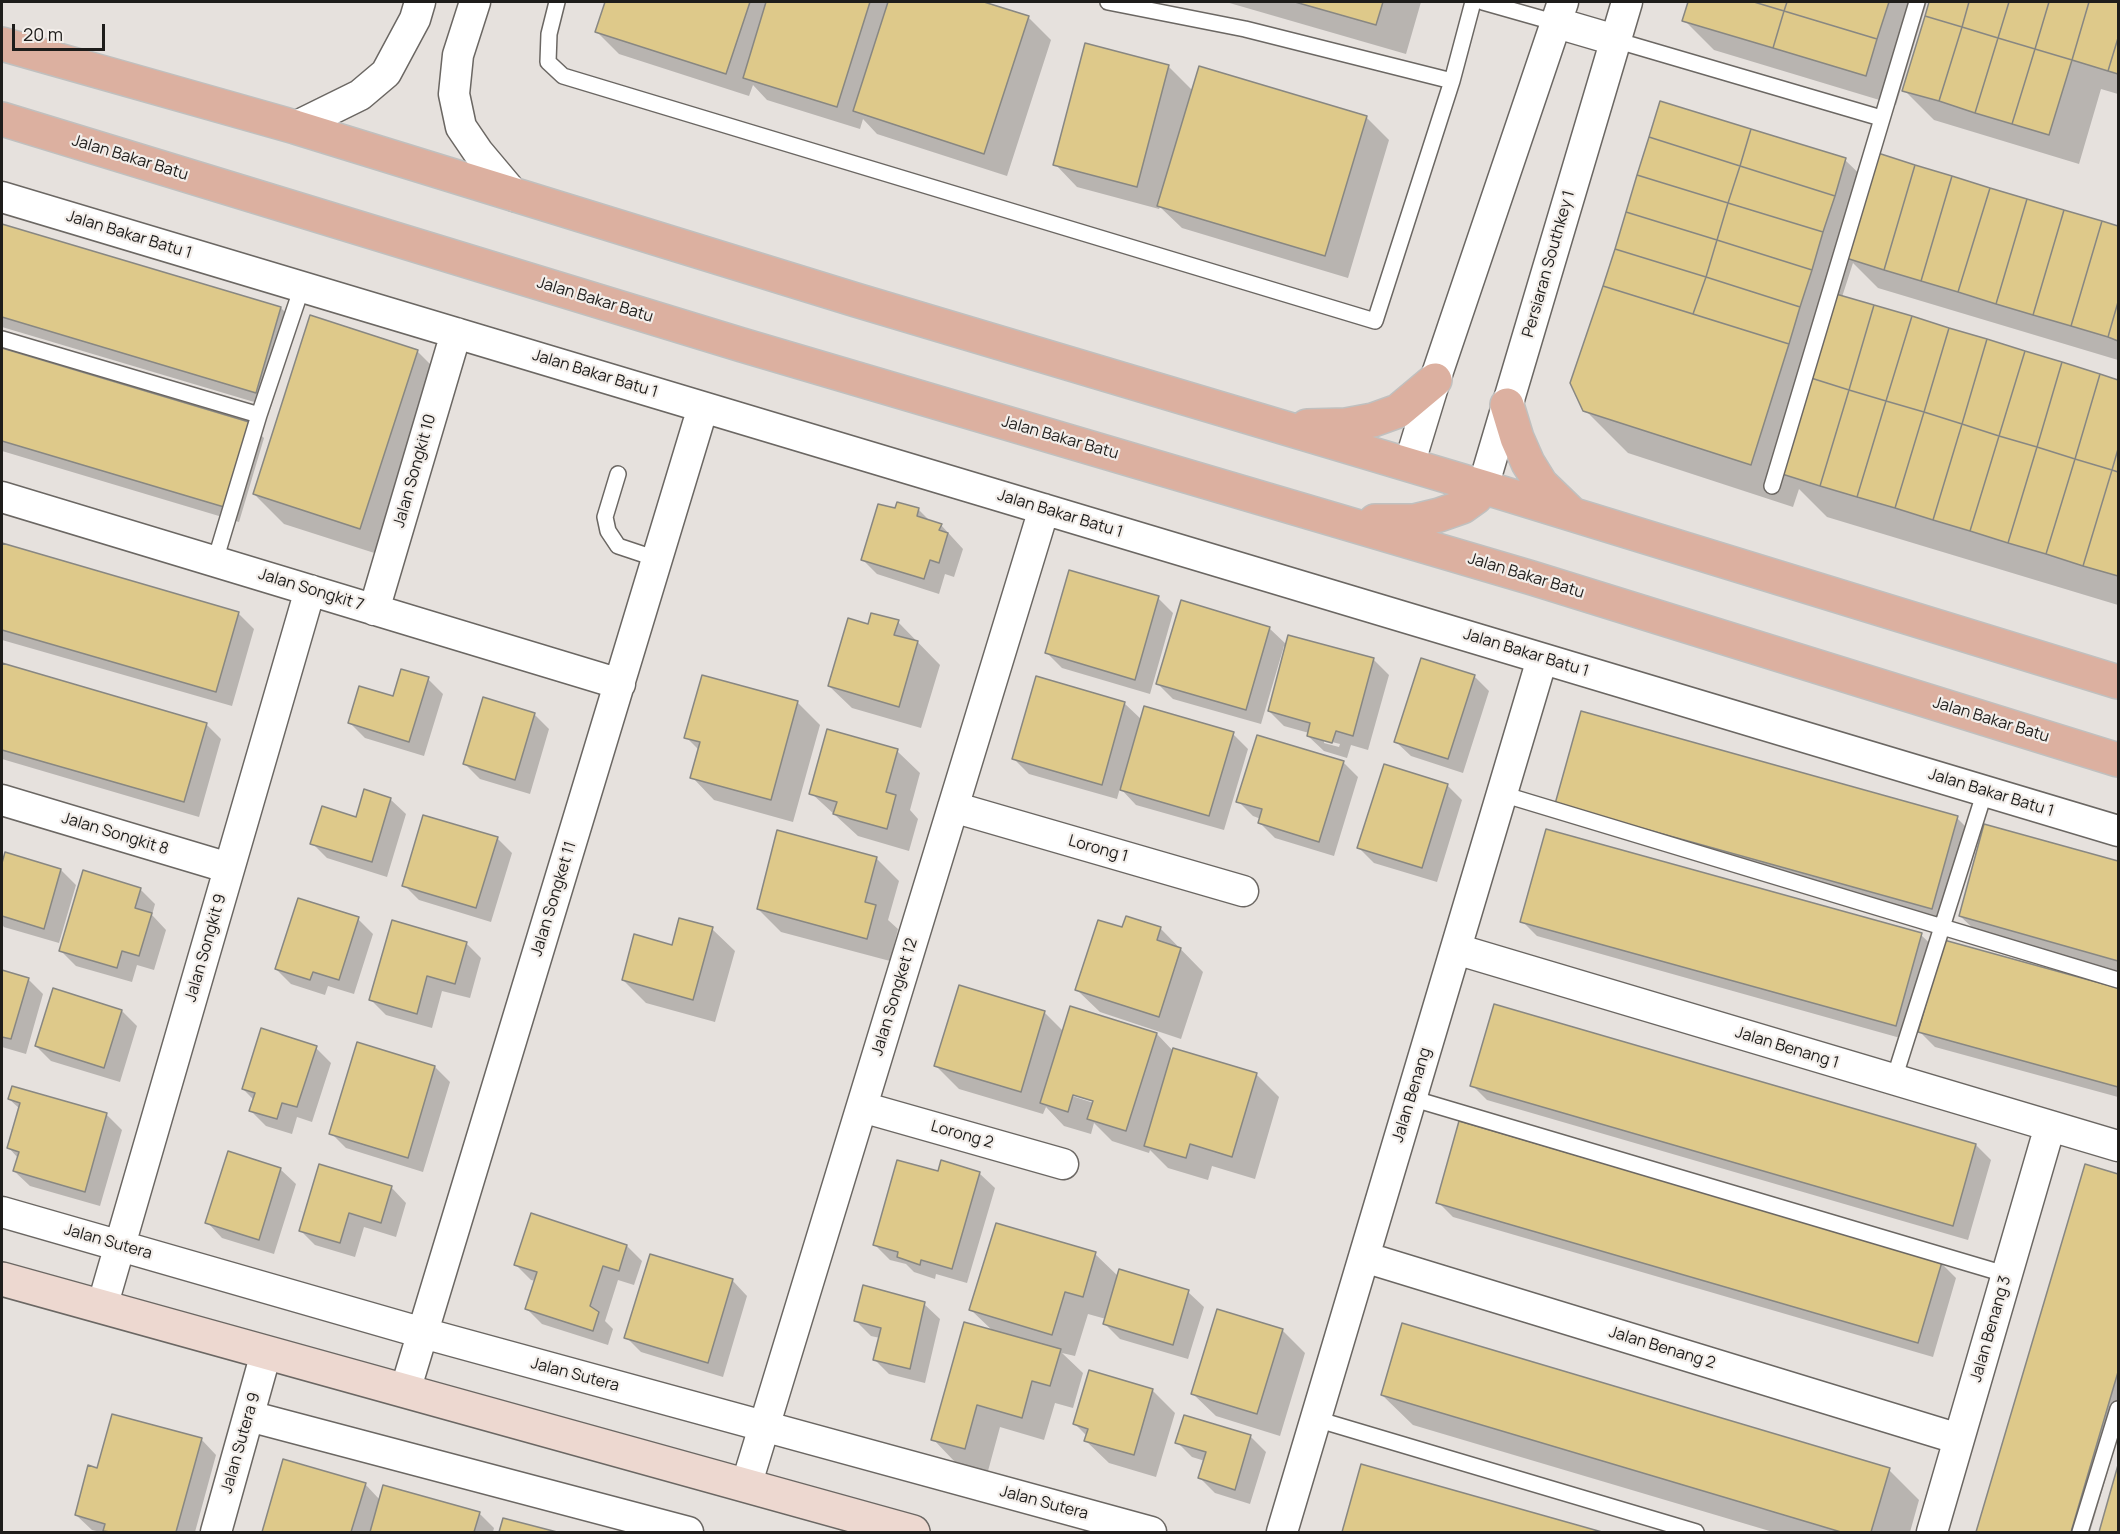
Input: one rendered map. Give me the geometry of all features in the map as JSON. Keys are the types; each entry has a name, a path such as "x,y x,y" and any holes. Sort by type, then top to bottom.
{"main road":[{"path":"2,44 295,127 515,196 1483,487 2118,682"},
{"name":"Jalan Bakar Batu","path":"2,119 742,345 1532,578 2118,760"},
{"path":"1278,426 1346,425 1373,420 1398,411 1435,380"},
{"path":"1507,405 1517,438 1528,463 1541,484 1574,515"},
{"path":"1409,465 1417,488 1426,502 1439,515 1463,537 1532,578"},
{"path":"1320,514 1395,522 1414,521 1462,507 1476,497 1483,487"}],"street":[{"path":"295,127 360,95 386,73 415,19 420,2"},
{"path":"475,2 458,55 454,94 461,127 478,152 515,196"},
{"name":"Persiaran Southkey 1","path":"1483,487 1627,2"},
{"path":"1409,465 1435,380 1560,12 1615,40"},
{"name":"Jalan Bakar Batu 1","path":"2,197 2118,831"},
{"name":"Jalan Songkit 10","path":"374,610 456,333"},
{"name":"Jalan Songket 11","path":"405,1391 703,407"},
{"name":"Jalan Songkit 7","path":"2,497 620,684"},
{"name":"Jalan Songket 12","path":"746,1486 1044,509"},
{"name":"Jalan Songkit 9","path":"102,1307 310,590"},
{"name":"Jalan Benang","path":"1282,1533 1542,658"},
{"name":"Jalan Songkit 8","path":"2,800 229,868"},
{"name":"Lorong 1","path":"953,807 1243,891"},
{"name":"Jalan Benang 1","path":"1456,949 2118,1146"},
{"name":"Lorong 2","path":"862,1107 1063,1164"},
{"name":"Jalan Benang 3","path":"1932,1533 2050,1126"},
{"name":"Jalan Sutera","path":"2,1212 423,1333 1151,1533"},
{"name":"Jalan Benang 2","path":"1364,1257 1959,1439"},
{"path":"2,1279 913,1533"},
{"name":"Jalan Sutera 9","path":"216,1533 266,1353"},
{"path":"249,1416 688,1533"}],"lane":[{"path":"557,2 549,34 548,63 563,76 1375,321 1452,81 1473,2"},
{"path":"1108,2 1245,28 1452,81"},
{"path":"1483,2 1560,12"},
{"path":"1772,486 1917,2"},
{"path":"1615,40 1881,118"},
{"path":"215,561 259,416 302,287"},
{"path":"2,339 259,416"},
{"path":"618,474 605,517 608,531 618,546 657,560"},
{"path":"1894,1080 1985,791"},
{"path":"1502,794 2118,980"},
{"path":"1411,1098 2008,1275"},
{"path":"2080,1533 2118,1409"},
{"path":"1316,1419 1696,1533"}],"building":[{"path":"605,2 750,2 726,74 595,32"},
{"path":"766,2 870,2 837,107 743,78"},
{"path":"888,2 984,2 1029,16 984,154 853,111"},
{"path":"1295,2 1383,2 1376,25"},
{"path":"1688,2 1754,2 1784,11 1773,48 1682,21"},
{"path":"1754,2 1787,2 1784,11"},
{"path":"1787,2 1889,2 1877,39 1784,11"},
{"path":"1929,2 1969,2 1962,27 1925,16"},
{"path":"1969,2 2009,2 1998,38 1962,27"},
{"path":"2009,2 2049,2 2035,49 1998,38"},
{"path":"2049,2 2089,2 2072,60 2035,49"},
{"path":"2089,2 2118,2 2118,38 2108,71 2072,60"},
{"path":"1784,11 1877,39 1866,76 1773,48"},
{"path":"1925,16 1962,27 1939,101 1902,91"},
{"path":"1962,27 1998,38 1975,113 1939,101"},
{"path":"1998,38 2035,49 2012,124 1975,113"},
{"path":"2118,38 2118,74 2108,71"},
{"path":"1085,43 1169,65 1137,187 1053,165"},
{"path":"2035,49 2072,60 2049,135 2012,124"},
{"path":"1199,66 1367,116 1325,256 1157,206"},
{"path":"1660,101 1751,129 1740,166 1649,137"},
{"path":"1751,129 1846,158 1835,196 1740,166"},
{"path":"1649,137 1740,166 1728,203 1637,175"},
{"path":"1878,153 1915,165 1884,270 1846,258"},
{"path":"1915,165 1952,176 1921,281 1884,270"},
{"path":"1740,166 1835,196 1823,232 1728,203"},
{"path":"1637,175 1728,203 1717,240 1626,212"},
{"path":"1952,176 1990,188 1958,292 1921,281"},
{"path":"1990,188 2027,199 1996,304 1958,292"},
{"path":"2027,199 2064,210 2033,315 1996,304"},
{"path":"1728,203 1823,232 1812,270 1717,240"},
{"path":"2064,210 2102,221 2071,326 2033,315"},
{"path":"1626,212 1717,240 1706,277 1615,249"},
{"path":"2102,221 2118,226 2118,302 2108,337 2071,326"},
{"path":"2,224 281,307 256,393 2,317"},
{"path":"1717,240 1812,270 1800,307 1706,277"},
{"path":"1615,249 1706,277 1693,314 1603,286"},
{"path":"1706,277 1800,307 1789,344 1693,314"},
{"path":"1603,286 1789,344 1751,465 1583,411 1570,383"},
{"path":"1836,294 1874,305 1849,390 1811,378"},
{"path":"2118,302 2118,341 2108,337"},
{"path":"1874,305 1912,316 1886,401 1849,390"},
{"path":"310,315 418,350 360,529 253,494"},
{"path":"1912,316 1949,328 1924,412 1886,401"},
{"path":"1949,328 1987,339 1962,424 1924,412"},
{"path":"1987,339 2025,351 1999,436 1962,424"},
{"path":"2,348 249,422 224,507 2,441"},
{"path":"2025,351 2062,362 2037,447 1999,436"},
{"path":"2062,362 2100,374 2075,459 2037,447"},
{"path":"2100,374 2118,380 2118,449 2112,470 2075,459"},
{"path":"1811,378 1849,390 1820,486 1782,474"},
{"path":"1849,390 1886,401 1857,497 1820,486"},
{"path":"1886,401 1924,412 1895,508 1857,497"},
{"path":"1924,412 1962,424 1933,520 1895,508"},
{"path":"1962,424 1999,436 1970,531 1933,520"},
{"path":"1999,436 2037,447 2008,543 1970,531"},
{"path":"2037,447 2075,459 2046,554 2008,543"},
{"path":"2118,449 2118,472 2112,470"},
{"path":"2075,459 2112,470 2083,566 2046,554"},
{"path":"2112,470 2118,472 2118,576 2083,566"},
{"path":"897,502 919,508 917,516 942,524 939,530 948,533 939,563 930,560 924,579 861,560 878,504 895,508"},
{"path":"2,543 239,612 216,692 2,630"},
{"path":"1069,570 1159,596 1135,680 1045,653"},
{"path":"1181,600 1270,627 1246,710 1156,684"},
{"path":"871,613 899,620 894,635 918,641 899,707 828,686 848,618 868,624"},
{"path":"1288,635 1374,658 1353,736 1336,731 1332,743 1307,736 1310,723 1268,711"},
{"path":"1421,658 1475,675 1448,759 1394,742"},
{"path":"2,663 207,723 184,802 2,750"},
{"path":"401,669 429,677 409,742 348,723 359,686 393,696"},
{"path":"702,675 798,701 771,800 690,778 700,742 684,738"},
{"path":"1036,676 1125,702 1102,785 1012,759"},
{"path":"483,697 535,713 515,780 463,764"},
{"path":"1144,706 1234,732 1209,816 1120,790"},
{"path":"1581,711 1958,816 1932,909 1555,804"},
{"path":"827,729 898,749 886,792 896,795 887,829 833,814 837,802 809,794"},
{"path":"1257,735 1344,761 1319,842 1258,823 1262,809 1236,802"},
{"path":"1384,764 1448,784 1422,868 1357,848"},
{"path":"364,789 391,798 372,862 310,844 322,806 356,817"},
{"path":"423,815 498,837 476,908 402,886"},
{"path":"1984,824 2118,861 2118,961 1959,916"},
{"path":"1546,829 1922,933 1896,1026 1520,922"},
{"path":"777,830 877,857 865,902 876,905 867,939 757,909"},
{"path":"5,852 61,869 44,929 2,916 2,863"},
{"path":"83,870 141,888 135,908 152,913 139,956 122,951 117,968 59,951"},
{"path":"298,898 359,917 339,980 313,972 310,980 275,969"},
{"path":"1126,916 1161,927 1157,940 1181,948 1159,1017 1075,990 1098,920 1122,927"},
{"path":"679,918 713,927 693,1000 622,980 634,934 672,945"},
{"path":"392,920 467,942 455,984 427,976 417,1014 369,1000"},
{"path":"1944,940 2118,988 2118,1087 1918,1032"},
{"path":"2,970 29,978 11,1039 2,1037"},
{"path":"959,985 1045,1011 1021,1092 934,1066"},
{"path":"53,988 122,1010 104,1068 35,1046"},
{"path":"1494,1004 1976,1144 1953,1226 1470,1086"},
{"path":"1070,1006 1157,1033 1126,1131 1087,1119 1093,1101 1073,1095 1068,1112 1040,1103"},
{"path":"261,1028 317,1046 297,1107 282,1103 277,1119 249,1111 255,1093 242,1089"},
{"path":"357,1042 435,1066 408,1158 329,1134"},
{"path":"1173,1048 1257,1073 1232,1157 1190,1144 1186,1158 1144,1146"},
{"path":"12,1086 107,1113 85,1192 13,1171 19,1152 7,1148 20,1103 8,1099"},
{"path":"1459,1121 1942,1262 1918,1343 1436,1203"},
{"path":"228,1151 281,1168 259,1240 205,1223"},
{"path":"897,1160 938,1171 941,1160 980,1172 952,1269 921,1260 920,1265 897,1257 898,1252 873,1245"},
{"path":"319,1164 392,1186 381,1223 349,1213 340,1243 299,1231"},
{"path":"2085,1164 2118,1174 2118,1372 2071,1532 1976,1532"},
{"path":"531,1213 627,1245 619,1271 603,1266 590,1306 599,1312 593,1331 525,1309 537,1272 514,1265"},
{"path":"996,1223 1096,1252 1083,1297 1065,1292 1052,1335 969,1310"},
{"path":"650,1254 733,1279 708,1363 624,1338"},
{"path":"1119,1269 1189,1290 1173,1345 1103,1324"},
{"path":"863,1285 925,1302 910,1369 873,1360 881,1328 854,1321"},
{"path":"1217,1309 1283,1329 1257,1414 1191,1394"},
{"path":"964,1322 1061,1349 1050,1386 1032,1381 1022,1418 977,1405 965,1449 931,1440"},
{"path":"1402,1323 1890,1468 1871,1532 1841,1532 1381,1395"},
{"path":"1089,1370 1153,1389 1134,1455 1084,1441 1088,1429 1073,1424"},
{"path":"112,1414 202,1438 176,1532 103,1531 105,1524 75,1515 88,1465 97,1468"},
{"path":"1184,1415 1251,1435 1235,1490 1198,1478 1206,1452 1175,1443"},
{"path":"283,1459 366,1483 351,1532 262,1532"},
{"path":"1361,1464 1602,1532 1342,1532"},
{"path":"2118,1465 2118,1532 2099,1532"},
{"path":"383,1485 480,1512 474,1532 370,1532"},
{"path":"503,1518 557,1532 499,1532"}]}
